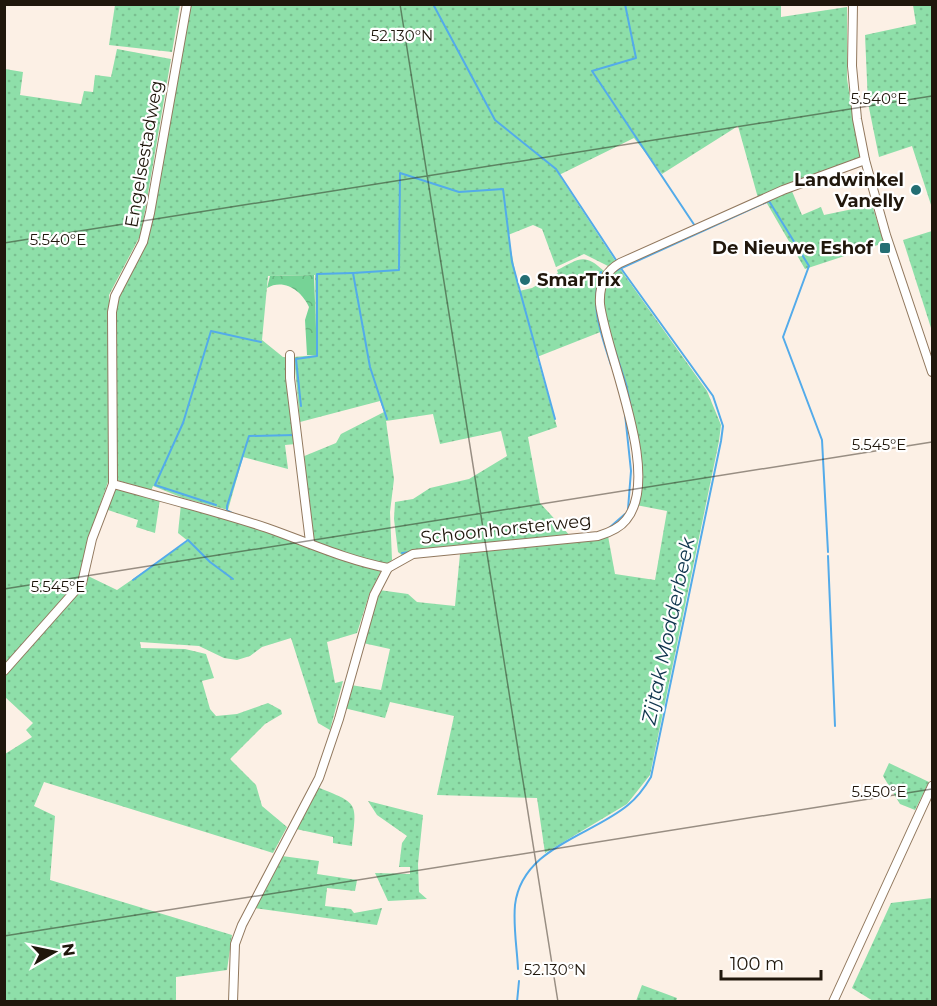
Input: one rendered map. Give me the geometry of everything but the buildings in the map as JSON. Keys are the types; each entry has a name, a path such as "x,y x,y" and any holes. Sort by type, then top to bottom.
{"street":[{"name":"Engelsestadweg","path":"4,671 77,592 82,583 92,539 113,484 112,312 115,296 136,259 148,222 187,4"},
{"path":"853,4 852,66 857,119 865,160 883,225 933,372"},
{"name":"Schoonhorsterweg","path":"388,568 413,554 587,538 606,533 622,524 633,508 637,477 627,401 601,314 599,292 609,271 620,263 783,190 865,160"},
{"path":"290,355 290,378 310,542"},
{"path":"113,484 204,507 310,542 358,562 388,568 374,595 339,719 319,778 242,925 235,944 233,1002"},
{"path":"833,1002 933,786"}],"green space":[{"path":"781,4 781,17 847,7 847,79 860,158 758,198 738,126 662,174 634,138 559,175 616,262 608,266 584,254 556,267 542,229 533,225 508,235 519,291 532,288 576,260 586,259 604,271 603,331 537,357 557,427 528,437 540,503 572,538 403,556 398,552 394,519 395,502 413,499 430,488 469,479 507,456 501,431 440,444 433,414 386,421 394,479 390,512 392,560 387,564 370,562 313,541 302,457 336,443 341,434 384,412 380,401 300,422 294,357 316,355 315,275 268,276 262,340 283,357 288,358 296,444 285,445 288,469 243,457 228,510 183,498 153,486 151,491 114,479 114,297 146,241 151,226 187,5"},
{"path":"115,5 180,5 172,52 109,45"},
{"path":"913,5 932,5 932,208 912,146 879,157 868,103 865,35 916,24"},
{"path":"117,49 171,59 141,234 109,295 109,479 87,543 81,581 5,666 5,69 23,72 20,95 81,104 84,91 93,92 95,75 111,77"},
{"path":"791,189 802,215 821,207 824,215 872,205 884,243 805,269 765,200"},
{"path":"932,231 932,331 903,240"},
{"path":"618,266 707,391 721,425 650,775 627,804 545,853 537,798 437,795 454,716 390,702 385,718 344,708 351,685 381,690 390,649 363,643 379,590 408,594 417,602 455,606 460,554 608,536 615,574 655,580 667,511 636,505 638,472 602,308 605,282"},
{"path":"314,275 317,355 307,355 305,320 309,307 306,301 297,291 286,285 273,285 267,288 270,276"},
{"path":"117,487 160,499 155,533 136,527 138,520 105,509 112,490"},
{"path":"181,504 382,569 369,595 357,633 327,642 335,683 343,681 330,730 318,723 291,638 262,647 250,656 237,660 224,658 199,646 140,642 141,648 185,649 206,654 214,678 202,681 210,709 216,716 237,714 268,703 281,710 282,714 265,724 230,759 256,785 262,806 287,827 273,853 44,782 34,806 55,816 50,880 232,935 227,970 176,977 176,1001 5,1001 5,754 32,737 26,730 33,723 5,697 4,674 86,582 88,576 117,590 188,541 178,533"},
{"path":"889,763 929,782 915,810 900,804 883,776"},
{"path":"317,787 341,797 352,806 355,820 352,846 333,843 333,837 296,829"},
{"path":"368,801 423,815 418,864 419,892 427,899 388,901 375,873 410,874 410,867 399,867 402,843 407,836 377,815"},
{"path":"282,856 319,861 317,874 357,880 355,891 327,888 325,906 351,909 354,913 382,908 377,925 254,908"},
{"path":"932,898 932,1001 873,1001 852,988 891,903"},
{"path":"642,985 677,998 676,1001 636,1001"}],"waterway":[{"name":"Zijtak Modderbeek","path":"433,4 495,120 556,169 616,260"},
{"path":"625,4 636,58 592,71 695,226"},
{"path":"387,419 370,367 353,273 399,270 400,173 459,192 503,189 512,262 555,419"},
{"path":"615,271 769,201 809,266 783,337 822,440 828,552"},
{"name":"Zijtak Modderbeek","path":"518,969 515,905 520,885 530,869 560,845 613,816 628,805 651,777 721,441 723,426 713,396 620,267"},
{"path":"601,272 596,307 600,330 611,365"},
{"path":"301,406 296,359 317,356 317,274 353,273"},
{"path":"216,505 155,485 183,423 211,331 261,342"},
{"path":"612,341 626,384 636,431"},
{"path":"625,414 631,471 628,509"},
{"path":"234,514 227,510 227,506 249,436 295,435"},
{"path":"609,528 625,514"},
{"path":"133,580 188,540 210,562 233,579"},
{"path":"402,553 482,544"},
{"path":"828,556 835,726"},
{"name":"Zijtak Modderbeek","path":"517,1002 519,981"}],"place":[{"name":"Landwinkel Vanelly","path":"916,190"},
{"name":"De Nieuwe Eshof","path":"885,248"},
{"name":"SmarTrix","path":"525,280"}]}
